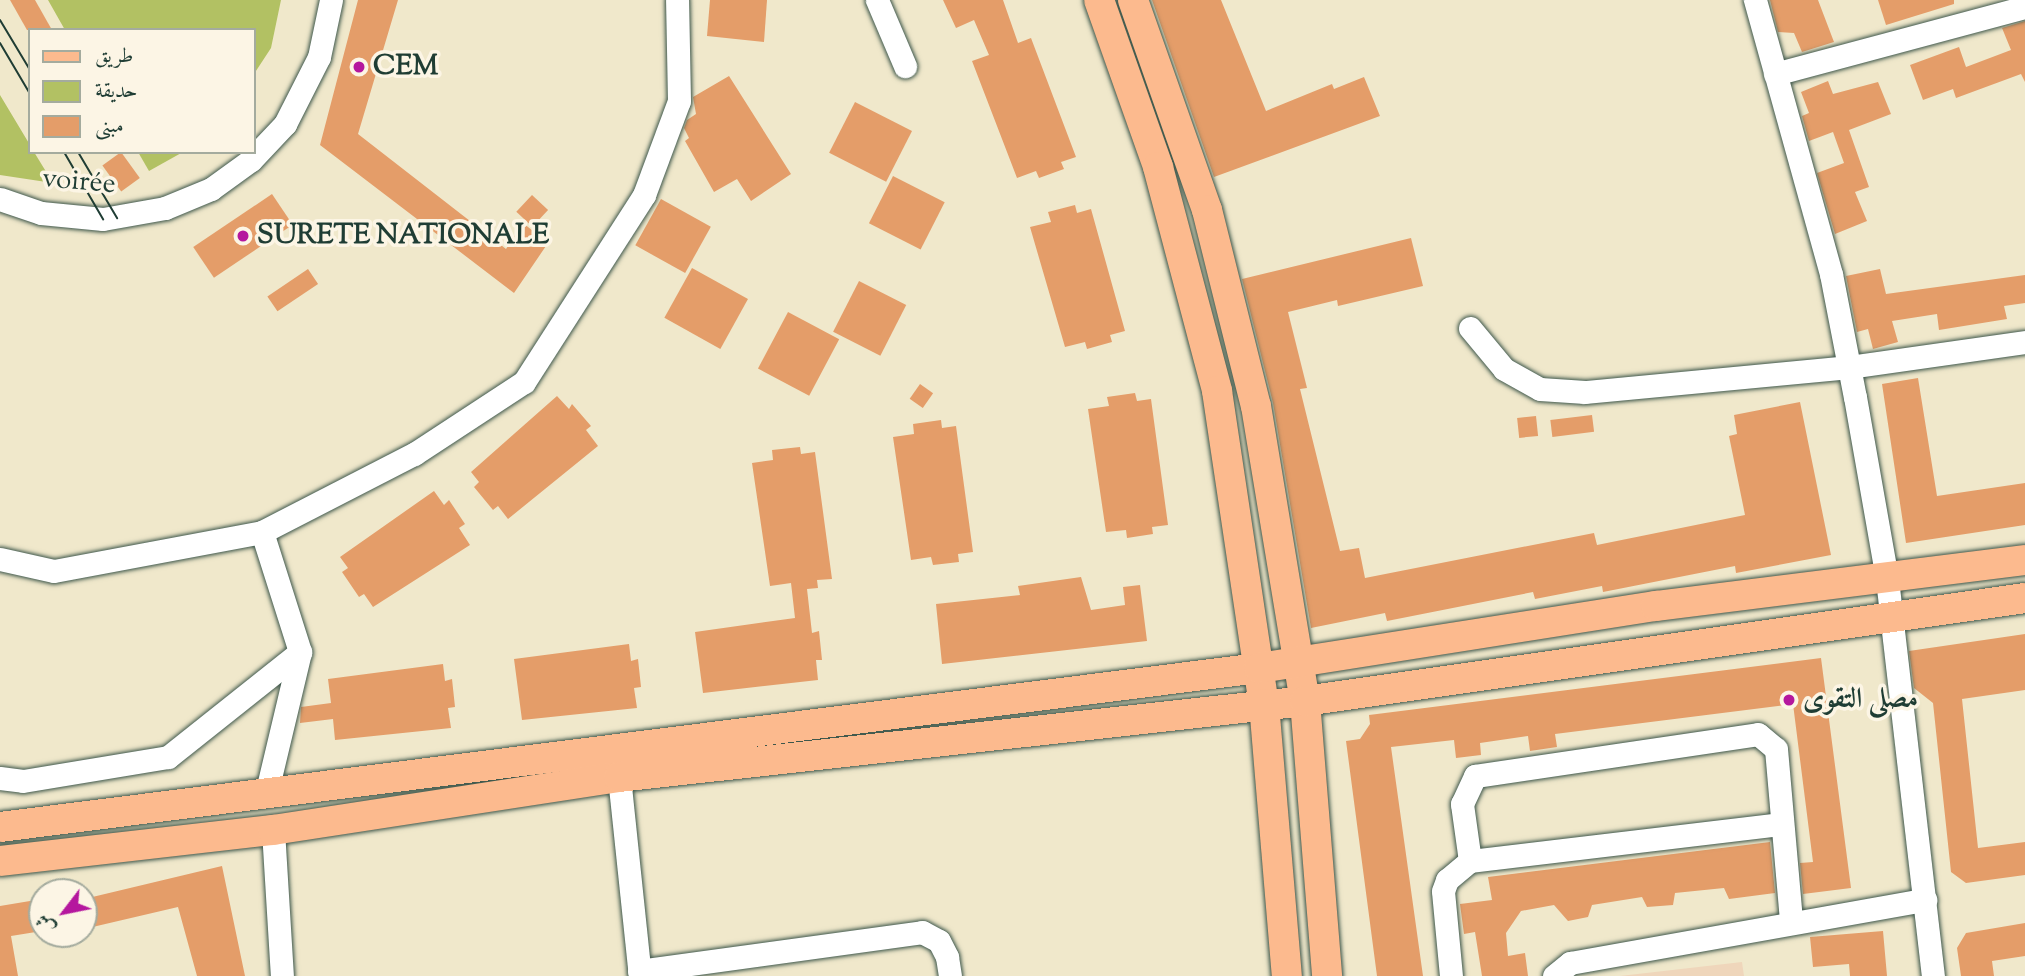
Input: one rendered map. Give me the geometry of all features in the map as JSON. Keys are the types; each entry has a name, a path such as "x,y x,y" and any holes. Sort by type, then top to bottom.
{"main road":[{"path":"1099,0 1158,167 1217,391 1264,704 1287,976"},
{"path":"1133,0 1207,210 1253,393 1304,701 1327,976"},
{"path":"0,827 267,790 1259,668 1656,606 2025,560"},
{"path":"0,861 273,830 619,777 1304,701 2025,598"}],"street":[{"name":"voirée","path":"0,199 41,213 103,219 165,208 211,189 251,160 285,124 319,57 331,0"},
{"path":"0,559 54,571 262,532 414,454 524,382 644,195 679,101 677,0"},
{"path":"877,0 905,66"},
{"path":"1755,0 1831,274 1849,367 1887,579 1933,976"},
{"path":"1775,74 2025,6"},
{"path":"1470,328 1504,369 1540,388 1585,392 1849,367 2025,342"},
{"path":"262,532 300,652 267,790"},
{"path":"0,778 23,780 168,757 300,652"},
{"path":"1470,860 1462,804 1475,776 1758,734 1776,749 1791,922"},
{"path":"619,777 639,974 922,932 939,941 947,957 950,976"},
{"path":"1451,976 1443,891 1447,880 1470,860 1781,824"},
{"path":"273,830 282,976"},
{"path":"1554,976 1570,963 1924,900"}],"shaded area":[{"path":"1742,962 1744,976 1620,976"}],"green space":[{"path":"48,0 281,0 271,48 256,71 256,28 64,28"},
{"path":"0,95 28,142 28,154 35,154 53,183 0,175"},
{"path":"139,154 179,154 149,171"}],"building":[{"path":"10,0 35,0 51,28 27,30"},
{"name":"CEM","path":"358,0 398,0 358,134 506,249 523,223 548,243 514,293 320,145"},
{"path":"710,0 767,0 764,42 707,36"},
{"path":"943,0 1003,0 1018,43 1031,38 1076,157 1061,162 1064,169 1039,178 1036,171 1017,178 972,61 989,55 974,20 956,28"},
{"path":"1152,0 1221,0 1266,111 1332,84 1334,89 1364,77 1380,116 1214,177"},
{"path":"1770,0 1818,0 1834,42 1802,52 1794,33 1778,32"},
{"path":"1878,0 1954,0 1954,4 1886,25"},
{"path":"2025,21 2025,82 2021,74 1956,98 1953,89 1923,100 1910,65 1959,47 1966,67 2011,50 2002,28"},
{"path":"729,76 791,174 751,201 737,179 714,192 685,141 689,138 684,128 687,120 696,114 693,97"},
{"path":"1828,81 1833,94 1878,82 1891,114 1849,130 1869,187 1855,192 1867,221 1835,234 1817,173 1844,163 1833,132 1809,141 1802,116 1809,113 1801,92"},
{"path":"855,102 912,131 886,182 829,153"},
{"path":"118,154 122,154 140,178 121,191 102,166"},
{"path":"893,176 945,202 921,250 869,223"},
{"name":"SURETE NATIONALE","path":"272,194 293,225 214,278 193,247"},
{"path":"532,195 548,210 532,227 516,212"},
{"path":"661,199 711,227 685,273 635,245"},
{"path":"1075,205 1077,213 1091,209 1125,331 1110,335 1112,342 1087,349 1085,342 1065,347 1030,227 1051,222 1048,212"},
{"path":"1411,238 1423,286 1338,306 1337,300 1288,312 1307,388 1300,389 1340,551 1359,548 1365,578 1594,533 1597,545 1745,515 1729,436 1737,434 1734,415 1800,402 1831,555 1736,573 1735,566 1603,592 1602,586 1535,599 1533,592 1387,621 1385,613 1311,628 1273,403 1242,279"},
{"path":"692,268 748,299 720,349 664,318"},
{"path":"308,269 318,284 277,311 267,296"},
{"path":"1880,269 1886,294 2025,275 2025,303 2004,306 2007,319 1939,330 1937,314 1892,321 1898,342 1873,349 1868,329 1857,332 1846,276"},
{"path":"859,281 906,305 880,356 833,332"},
{"path":"788,312 839,339 809,396 758,369"},
{"path":"1918,378 1937,496 2025,483 2025,525 1906,543 1882,384"},
{"path":"920,384 933,393 923,408 910,399"},
{"path":"1135,393 1137,401 1151,399 1168,525 1152,527 1153,534 1127,538 1126,530 1106,532 1088,409 1109,406 1107,397"},
{"path":"557,396 569,409 572,404 591,426 586,430 598,446 508,519 498,506 493,510 474,487 479,482 471,472"},
{"path":"1592,415 1594,432 1552,437 1550,420"},
{"path":"1536,416 1538,436 1519,438 1517,418"},
{"path":"941,420 942,428 956,426 973,552 958,554 959,562 933,565 931,557 911,560 893,437 914,434 913,424"},
{"path":"800,447 801,454 815,452 832,579 817,580 818,588 807,589 812,633 819,631 822,660 816,660 818,680 703,693 695,632 795,618 791,583 770,586 752,463 773,460 772,450"},
{"path":"434,491 444,505 449,500 465,524 459,528 470,545 373,607 364,594 359,597 342,572 348,568 340,557"},
{"path":"1081,577 1091,610 1125,605 1123,587 1140,585 1147,641 942,664 936,604 1020,595 1018,586"},
{"path":"2025,634 2025,690 1962,699 1978,848 2025,842 2025,875 1966,883 1951,872 1933,703 1914,688 1909,651"},
{"path":"629,644 631,661 638,659 641,687 634,688 637,708 522,720 514,659"},
{"path":"1821,658 1851,888 1803,894 1800,863 1813,862 1793,704 1555,734 1557,747 1530,751 1528,736 1480,743 1481,755 1456,758 1454,740 1391,747 1423,976 1377,976 1346,741 1360,739 1370,724 1369,715"},
{"path":"443,664 445,681 452,679 455,707 448,708 451,728 335,740 333,719 300,723 301,707 331,703 328,679"},
{"path":"1770,842 1775,893 1729,899 1724,888 1675,893 1673,905 1647,907 1642,897 1592,905 1588,917 1568,921 1554,905 1521,911 1506,933 1508,956 1525,953 1528,976 1482,976 1475,932 1464,934 1460,904 1492,900 1488,877"},
{"path":"222,866 245,976 197,976 178,907 98,926 98,896"},
{"path":"28,901 28,933 11,936 18,976 0,976 0,906"},
{"path":"2025,923 2025,956 1992,961 1994,976 1961,976 1957,948 1966,933"},
{"path":"1883,931 1887,976 1850,976 1849,964 1813,967 1810,937"}],"tram line":[{"path":"0,20 28,67"},
{"path":"0,43 28,91"},
{"path":"65,154 103,219"},
{"path":"79,154 117,218"}],"place":[{"name":"CEM","path":"359,67"},
{"name":"SURETE NATIONALE","path":"243,236"},
{"name":"مصلى التقوى","path":"1789,700"}]}
